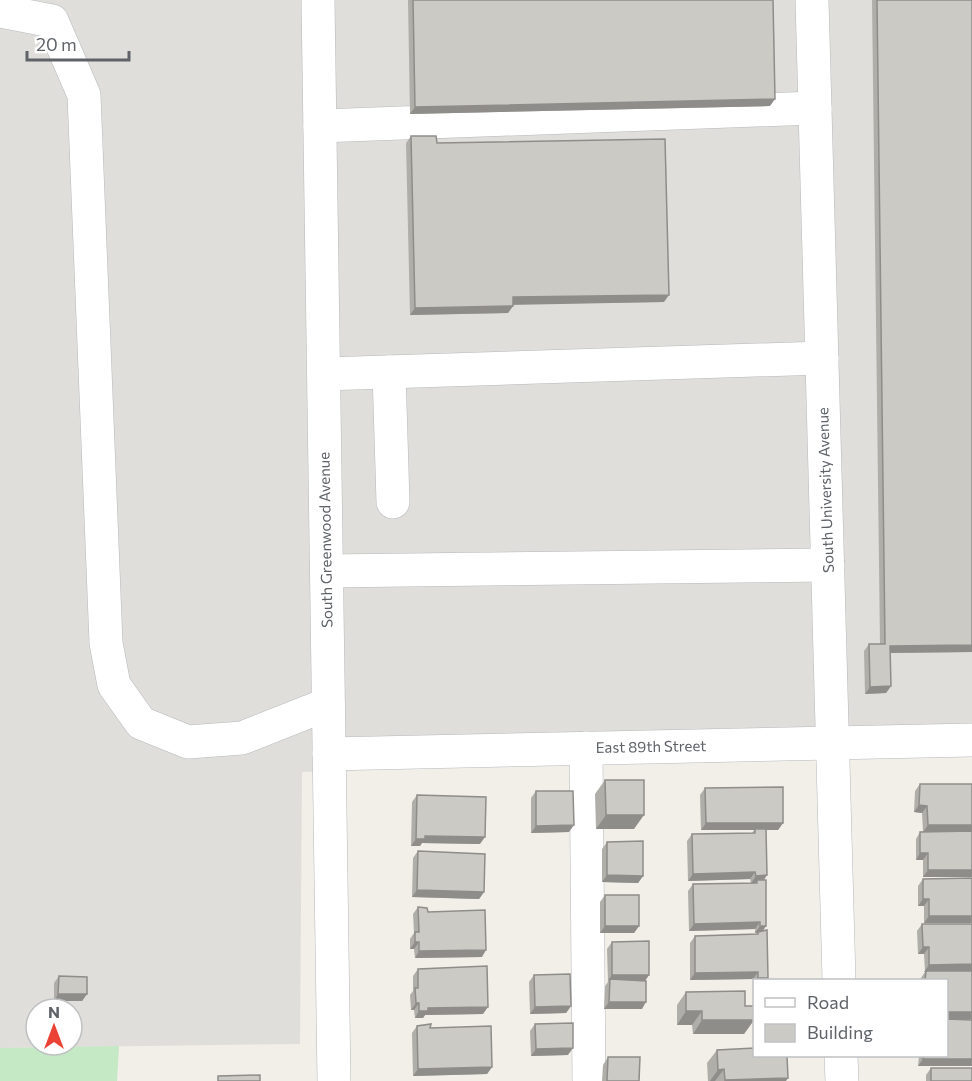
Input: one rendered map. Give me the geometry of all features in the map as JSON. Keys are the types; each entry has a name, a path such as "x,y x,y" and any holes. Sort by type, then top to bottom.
{"street":[{"name":"South Greenwood Avenue","path":"318,0 334,1081"},
{"name":"South University Avenue","path":"812,0 839,979"},
{"path":"0,11 52,21 84,95 106,643 114,685 141,723 188,742 242,738 328,704"},
{"path":"320,126 815,108"},
{"path":"324,374 822,358"},
{"path":"389,372 393,502"},
{"path":"327,571 828,566"},
{"name":"East 89th Street","path":"329,754 972,740"},
{"path":"586,748 589,1081"},
{"path":"841,1057 842,1081"}],"shaded area":[{"path":"0,0 972,0 972,748 302,772 300,1044 84,1047 84,997 24,997 24,1048 0,1048"}],"green space":[{"path":"119,1046 117,1081 0,1081 0,1048 24,1048 24,1057 84,1057 84,1047"}],"building":[{"path":"413,0 773,0 775,99 415,107"},
{"path":"877,0 972,0 972,645 890,646 891,686 870,687 869,644 885,644"},
{"path":"411,136 436,136 437,143 665,139 669,295 513,297 513,306 415,308"},
{"path":"605,780 644,780 644,815 606,815"},
{"path":"920,784 972,784 972,825 928,825 927,806 919,805"},
{"path":"783,787 783,823 706,823 705,788"},
{"path":"536,791 573,791 574,825 536,826"},
{"path":"417,795 486,797 485,837 425,836 425,839 416,839"},
{"path":"755,829 766,829 767,875 756,876 755,872 693,874 692,834 755,833"},
{"path":"972,831 972,870 928,870 928,853 920,853 920,832"},
{"path":"643,841 643,876 607,875 607,842"},
{"path":"418,851 485,854 484,892 417,890"},
{"path":"972,878 972,916 929,916 929,899 923,899 923,879"},
{"path":"757,880 766,880 766,926 760,926 760,922 694,924 693,884 757,883"},
{"path":"605,895 639,895 639,926 605,926"},
{"path":"418,907 427,908 428,912 485,910 486,950 419,951 419,942 415,942 415,932 419,932"},
{"path":"922,924 972,924 972,964 929,965 929,947 923,947"},
{"path":"767,930 768,978 758,978 758,972 695,973 695,936 758,934 758,932"},
{"path":"649,941 649,975 612,975 612,942"},
{"path":"487,966 488,1007 428,1008 428,1011 419,1011 415,988 418,988 418,969"},
{"path":"926,971 972,971 972,1012 948,1012 948,979 925,979"},
{"path":"570,974 571,1006 535,1007 534,975"},
{"path":"59,976 87,977 87,994 58,994"},
{"path":"610,979 646,981 646,1002 609,1002"},
{"path":"745,991 745,1006 753,1006 753,1020 702,1020 702,1011 686,1011 686,992"},
{"path":"948,1019 972,1020 972,1059 923,1059 924,1057 948,1057"},
{"path":"573,1023 573,1048 536,1049 535,1024"},
{"path":"431,1024 430,1028 491,1026 492,1067 418,1069 417,1026"},
{"path":"753,1048 753,1057 787,1057 788,1078 725,1080 724,1069 718,1070 717,1050"},
{"path":"608,1057 640,1057 639,1081 607,1081"},
{"path":"931,1068 972,1068 972,1081 931,1081"},
{"path":"260,1075 260,1081 218,1081 218,1076"}]}
